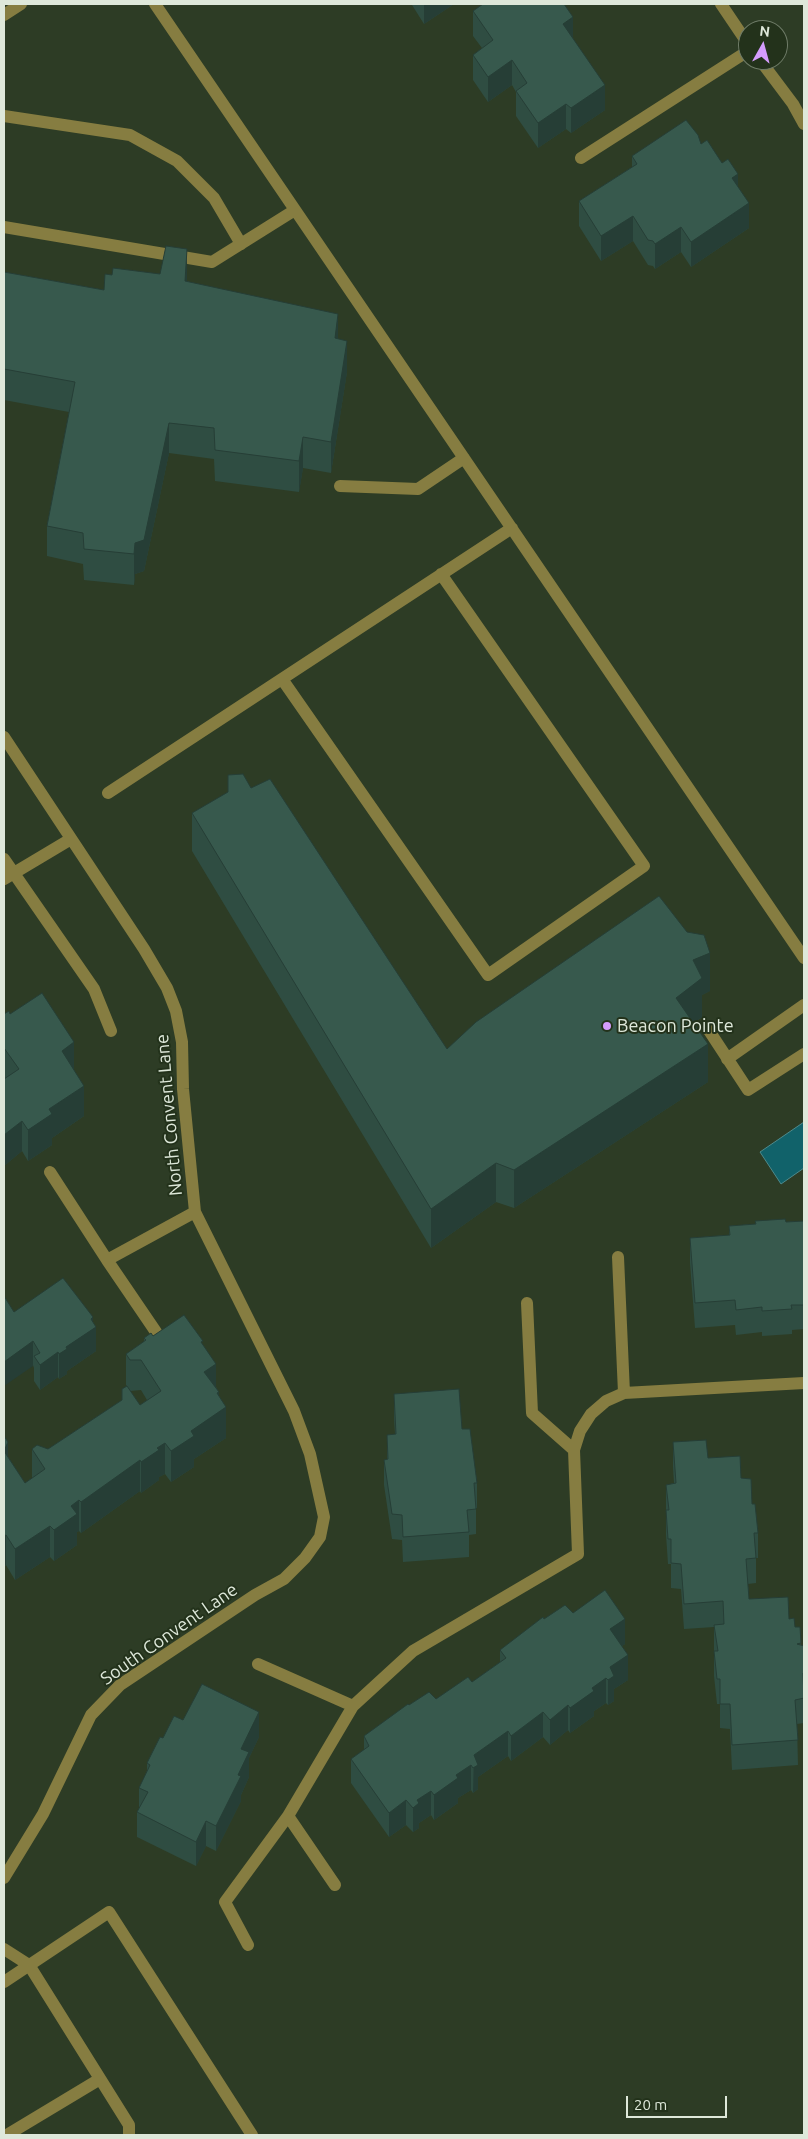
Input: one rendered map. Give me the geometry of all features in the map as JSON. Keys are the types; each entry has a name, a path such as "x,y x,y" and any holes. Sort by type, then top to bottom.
{"street":[{"path":"4,15 21,4"},
{"path":"154,4 804,958"},
{"path":"721,4 738,29"},
{"path":"581,158 738,57"},
{"path":"768,70 793,104 804,124"},
{"path":"793,104 804,97"},
{"path":"4,116 130,135 177,161 214,198 241,244"},
{"path":"4,227 212,262 295,210"},
{"path":"340,486 418,489 464,458"},
{"path":"108,793 512,528"},
{"path":"282,679 488,976 644,866 441,574"},
{"name":"North Convent Lane","path":"4,738 144,949 167,988 176,1011 182,1042 183,1090 195,1212 294,1411 310,1454"},
{"path":"9,876 71,839"},
{"path":"4,858 9,876 94,989 111,1031"},
{"path":"727,1059 804,1005"},
{"path":"708,1029 748,1090 804,1054"},
{"path":"50,1172 156,1332"},
{"path":"107,1260 195,1212"},
{"path":"618,1257 624,1393"},
{"path":"527,1303 532,1413 574,1450"},
{"path":"248,1945 225,1902 288,1816 354,1706 413,1651 578,1554 574,1450 580,1431 590,1414 606,1401 624,1393 804,1383"},
{"name":"South Convent Lane","path":"4,1878 43,1814 91,1715 120,1685 255,1595 284,1579 305,1558 320,1537 324,1517 310,1454"},
{"path":"258,1664 354,1706"},
{"path":"288,1816 335,1885"},
{"path":"4,1982 109,1912 252,2135"},
{"path":"4,1949 29,1965 130,2125 129,2135"},
{"path":"7,2135 100,2078"}],"water":[{"path":"804,1122 804,1168 781,1184 760,1152"}],"building":[{"path":"483,4 564,4 573,17 563,24 605,85 571,108 566,104 538,123 516,91 527,83 512,60 488,77 473,55 493,40 473,11"},
{"path":"686,120 698,135 701,144 707,140 722,163 728,159 738,174 732,178 749,203 691,242 681,227 655,244 653,241 648,240 633,216 601,236 579,201 637,164 632,156"},
{"path":"166,246 187,249 185,281 338,314 335,338 347,341 331,442 303,437 299,461 215,450 214,428 169,423 144,540 135,543 134,554 84,549 83,533 47,526 75,382 4,369 4,272 104,290 105,274 112,275 113,268 160,274"},
{"name":"Beacon Pointe","path":"243,774 251,788 270,779 447,1049 476,1022 659,896 687,932 704,935 710,953 693,960 702,978 676,998 708,1044 514,1170 496,1163 431,1209 192,813 228,792 228,775"},
{"path":"42,993 74,1042 62,1051 84,1086 49,1109 52,1114 28,1130 22,1121 4,1135 4,1079 19,1069 4,1048 4,1014 9,1011 10,1014"},
{"path":"785,1219 786,1222 804,1221 804,1305 791,1305 792,1309 762,1311 762,1307 736,1310 735,1300 695,1303 690,1238 730,1235 729,1226 756,1224 755,1221"},
{"path":"63,1278 93,1317 91,1319 96,1327 66,1347 67,1349 59,1354 58,1352 40,1365 34,1356 40,1353 33,1341 4,1362 4,1296 14,1312"},
{"path":"184,1315 203,1341 201,1342 216,1364 204,1372 219,1392 217,1393 226,1407 191,1431 194,1436 171,1451 165,1443 157,1448 159,1450 141,1462 140,1460 81,1502 79,1500 71,1506 77,1514 54,1530 50,1526 15,1549 6,1535 4,1536 4,1451 25,1483 45,1469 32,1449 37,1445 48,1449 122,1400 122,1389 127,1386 140,1405 161,1391 141,1360 130,1360 126,1354 146,1340 144,1338 151,1333 153,1336"},
{"path":"459,1389 462,1429 470,1429 477,1483 474,1483 476,1509 467,1510 469,1532 403,1537 402,1515 392,1514 384,1460 388,1459 387,1435 396,1434 394,1394"},
{"path":"4,1436 8,1442 4,1451"},
{"path":"706,1440 708,1458 740,1456 741,1478 751,1479 752,1504 755,1504 758,1533 754,1533 756,1558 746,1559 749,1599 788,1597 789,1619 794,1618 795,1627 800,1627 801,1643 797,1644 804,1646 804,1698 795,1700 798,1740 732,1745 730,1704 720,1704 720,1679 717,1679 714,1651 718,1651 714,1625 724,1624 723,1601 684,1604 681,1564 671,1563 671,1539 668,1539 666,1510 669,1510 666,1485 676,1483 673,1442"},
{"path":"605,1590 625,1619 610,1629 628,1655 610,1667 614,1676 608,1680 606,1678 592,1688 594,1691 570,1708 568,1705 550,1720 543,1712 511,1736 508,1731 474,1755 478,1765 473,1768 471,1765 456,1775 458,1778 434,1795 431,1791 417,1800 419,1803 413,1808 406,1800 389,1813 351,1759 369,1746 364,1736 408,1704 429,1692 436,1699 468,1677 472,1682 506,1658 500,1650 543,1617 544,1619 565,1605 573,1613"},
{"path":"202,1684 259,1712 241,1749 249,1752 238,1775 241,1776 216,1826 206,1821 196,1842 137,1812 148,1792 139,1788 150,1765 147,1763 160,1737 163,1738 174,1716 183,1720"}],"place":[{"name":"Beacon Pointe","path":"607,1026"}]}
